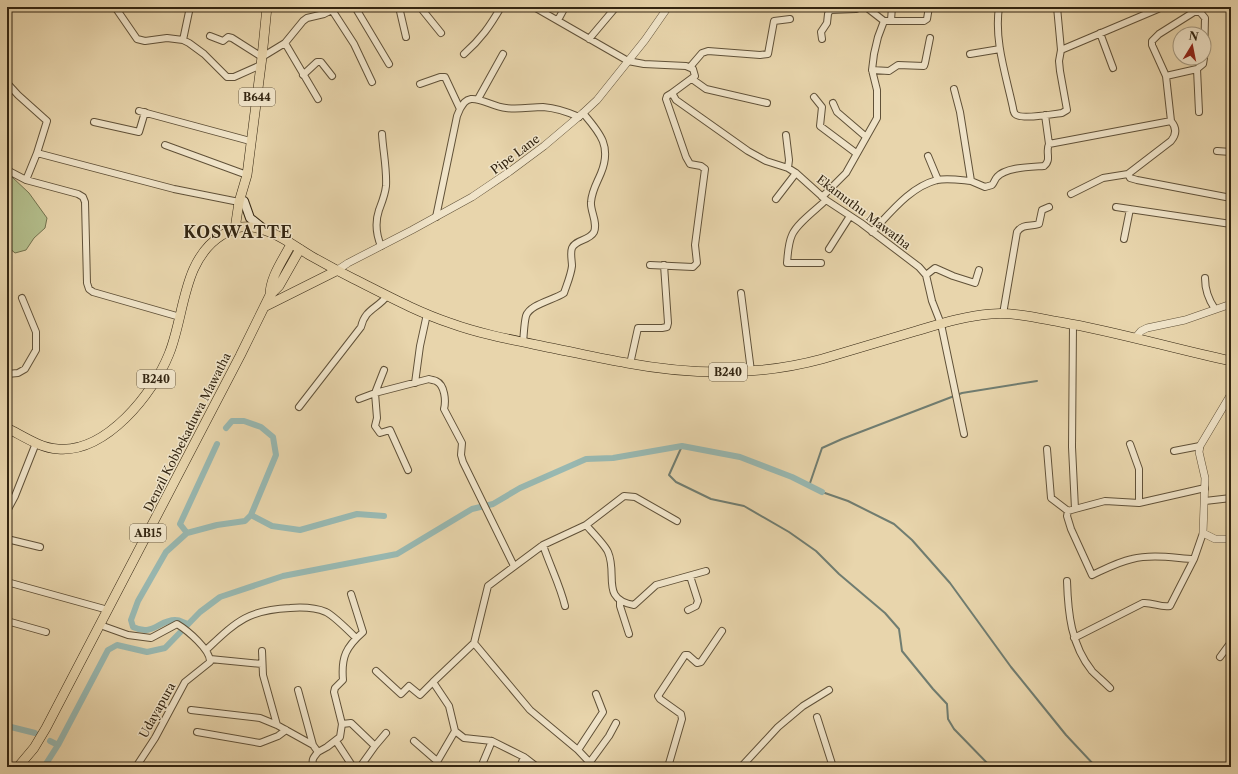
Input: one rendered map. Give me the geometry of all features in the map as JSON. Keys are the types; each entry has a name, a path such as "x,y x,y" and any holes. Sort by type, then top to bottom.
{"main road":[{"name":"B644","path":"238,228 247,175 250,141 262,61 267,7"},
{"path":"242,202 250,218 270,233"},
{"name":"B240","path":"7,428 36,443 53,449 72,449 96,441 113,428 140,400 156,378 169,354 190,278 203,254 218,238 238,228 255,228 270,233 336,270 387,296 463,328 630,364 694,371 730,372 791,366 819,360 941,324 971,317 1003,314 1073,324 1136,337 1231,361"},
{"name":"Denzil Kobbekaduwa Mawatha","path":"270,295 272,280 292,244"},
{"name":"Denzil Kobbekaduwa Mawatha","path":"18,767 34,748 46,728 240,356 270,295 279,286 300,249"},
{"path":"264,307 336,270"}],"street":[{"path":"115,7 137,39 145,41 167,38 183,40 204,54 227,76 234,77 262,61 285,43 307,18 324,14 335,8 372,82"},
{"path":"183,40 190,7"},
{"path":"355,7 388,64"},
{"path":"399,7 406,37"},
{"path":"420,7 441,33"},
{"path":"464,54 478,42 488,29 500,7"},
{"path":"534,7 628,62 644,64 673,64 690,67 693,69 695,76 666,96 666,99 686,157 690,164 705,169 696,233 695,245 697,263 693,267 650,265"},
{"path":"558,20 565,7"},
{"path":"588,39 616,7"},
{"name":"Pipe Lane","path":"336,270 472,198 544,146 597,100 645,40 668,7"},
{"path":"822,39 821,32 827,23 830,10 856,9 861,7"},
{"path":"866,7 888,21 927,20 929,7"},
{"path":"821,263 787,263 788,247 792,233 846,173 876,118 877,90 872,70 878,37 888,21 892,7"},
{"path":"999,7 998,26 1000,49 1014,113 1023,116 1062,113 1067,110 1059,61 1061,50 1057,7"},
{"path":"1061,50 1158,9"},
{"path":"1071,194 1103,178 1128,174 1174,138 1176,129 1170,121 1166,76 1152,45 1152,41 1158,34 1194,12 1200,12 1205,18 1205,26"},
{"path":"690,67 702,53 708,51 760,55 768,54 774,20 790,19"},
{"path":"1100,33 1113,68"},
{"path":"210,36 223,41 228,37 232,38 262,61"},
{"path":"872,70 889,71 898,65 924,66 930,38"},
{"path":"285,43 318,99"},
{"path":"970,54 1000,49"},
{"path":"478,99 503,54"},
{"path":"303,75 317,62 321,62 332,76"},
{"path":"1166,76 1197,69 1201,66"},
{"path":"1197,69 1199,112"},
{"path":"420,84 440,76 445,78 460,109"},
{"path":"692,79 706,89 767,103"},
{"path":"7,83 18,95 47,120 37,153 26,180"},
{"path":"954,89 960,112 971,181"},
{"name":"Ekamuthu Mawatha","path":"672,93 676,100 748,151 766,161 796,172 824,199 850,216 919,267 926,276"},
{"path":"814,97 822,107 820,126 856,153"},
{"path":"436,218 457,116 464,102 469,99 478,99 489,104 506,108 544,107 581,115 598,130 604,141 606,151 601,174 592,193 591,204 595,226 591,235 587,239 576,243 572,248 572,268 564,293 528,312 523,342"},
{"path":"833,103 837,112 865,136"},
{"path":"94,122 139,132 142,111 250,141"},
{"path":"872,232 906,197 929,183 948,179 971,181 988,187 992,185 997,177 1003,172 1014,169 1044,166 1049,160 1047,148 1049,144 1045,115"},
{"path":"1049,144 1170,121"},
{"path":"381,246 377,235 376,224 378,211 384,198 386,186 382,134"},
{"path":"786,136 789,160 788,168"},
{"path":"165,145 247,175"},
{"path":"1217,151 1231,152"},
{"path":"37,153 174,189 242,202"},
{"path":"928,156 938,180"},
{"path":"7,170 26,180 78,194 83,197 85,202 87,283 89,289 93,292 180,317"},
{"path":"776,199 796,172"},
{"path":"1128,174 1130,178 1137,180 1231,198"},
{"path":"1003,314 1017,232 1025,226 1039,224 1042,210 1049,207"},
{"path":"1116,207 1231,224"},
{"path":"1124,239 1130,209"},
{"path":"829,249 850,216"},
{"path":"630,364 638,328 667,327 664,265"},
{"path":"964,434 941,324 932,301 926,276 935,268 975,284 979,270"},
{"path":"1205,278 1205,290 1210,303 1215,309"},
{"path":"741,293 751,371"},
{"path":"299,407 360,327 362,320 367,313 382,303 387,296"},
{"path":"7,374 18,374 25,369 36,350 36,332 22,298"},
{"path":"1136,337 1147,328 1185,320 1231,304"},
{"path":"415,383 420,346 427,314"},
{"path":"1072,510 1073,324"},
{"path":"384,370 375,393 377,418 375,426 380,433 390,430 408,470"},
{"path":"359,399 375,393 429,379 436,381 441,385 446,401 444,409 462,443 461,455 463,462 489,512 514,566"},
{"path":"1074,638 1143,603 1148,602 1165,607 1170,606 1194,559 1203,533 1205,478 1199,452 1200,446 1231,394"},
{"path":"7,511 15,496 36,443"},
{"path":"1130,444 1138,469 1139,503"},
{"path":"1174,450 1200,446"},
{"path":"1047,449 1051,498 1072,510"},
{"path":"1194,559 1153,557 1133,558 1092,575 1071,529 1067,516 1072,510 1105,502 1139,503 1205,488"},
{"path":"376,671 400,694 409,686 420,695 474,643 488,586 544,545 586,525 624,496 635,497 677,520"},
{"path":"1205,501 1231,498"},
{"path":"586,525 608,552 612,572 612,588 617,598 625,604 634,605 656,585 706,571"},
{"path":"1203,533 1215,539 1231,539"},
{"path":"7,539 40,547"},
{"path":"544,545 550,566 561,589 565,606"},
{"path":"688,610 696,606 698,601 690,576"},
{"path":"1066,581 1068,614 1074,638 1081,654 1110,688"},
{"path":"7,582 108,610"},
{"path":"314,767 312,758 340,737 342,724 334,692 335,688 343,680 343,656 356,638 363,632 363,628 351,594"},
{"path":"620,600 620,606 629,634"},
{"path":"206,650 233,625 252,614 271,609 307,607 327,612 356,638"},
{"path":"7,621 46,632"},
{"path":"100,625 128,635 152,638 177,624 206,650 210,659 262,664"},
{"path":"668,767 682,719 681,714 658,696 684,655 688,655 697,663 700,662 722,631"},
{"path":"1220,657 1231,642"},
{"path":"474,643 530,710 578,750 592,764 616,723"},
{"path":"262,651 263,675 277,725"},
{"name":"Udayapura","path":"136,767 156,738 185,682 210,662 210,659"},
{"path":"433,682 449,706 455,731 464,738 492,741 524,758 537,767"},
{"path":"298,690 313,745 318,752"},
{"path":"741,767 778,727 803,706 829,690"},
{"path":"578,750 603,712 596,694"},
{"path":"191,710 260,718 277,725 313,745"},
{"path":"817,717 833,767"},
{"path":"342,724 351,723 374,746"},
{"path":"197,732 260,743 278,736 286,730"},
{"path":"434,767 455,731"},
{"path":"360,767 374,746 386,733"},
{"path":"336,741 353,767"},
{"path":"414,741 437,761"},
{"path":"481,767 492,741"},
{"path":"520,767 524,758"}],"green space":[{"path":"7,176 11,176 29,193 47,218 45,228 34,238 26,250 15,253 7,246"}],"waterway":[{"path":"809,486 822,448 962,393 1037,381"},
{"path":"226,428 232,421 244,421 261,427 273,437 276,455 251,515"},
{"path":"187,533 180,524 217,444"},
{"path":"682,446 669,475 676,482 711,499 744,506 789,532 816,551 839,574 885,613 899,629 902,651 947,704 948,719 954,729 991,767"},
{"path":"44,767 58,745 108,650 117,645 147,652 165,648 200,612 220,597 283,576 397,554 472,509 493,504 520,488 586,459 613,458 682,446 740,457 792,477 822,492"},
{"path":"822,492 848,501 894,524 912,540 950,583 1011,667 1066,735 1096,767"},
{"path":"188,624 178,620 170,620 151,629 140,630 133,627 131,620 138,601 166,552 187,533 217,525 245,521 251,515 272,526 300,530 357,514 384,516"},
{"path":"7,726 35,733"},
{"path":"50,741 58,745"}],"district":[{"name":"KOSWATTE","path":"238,232"}]}
